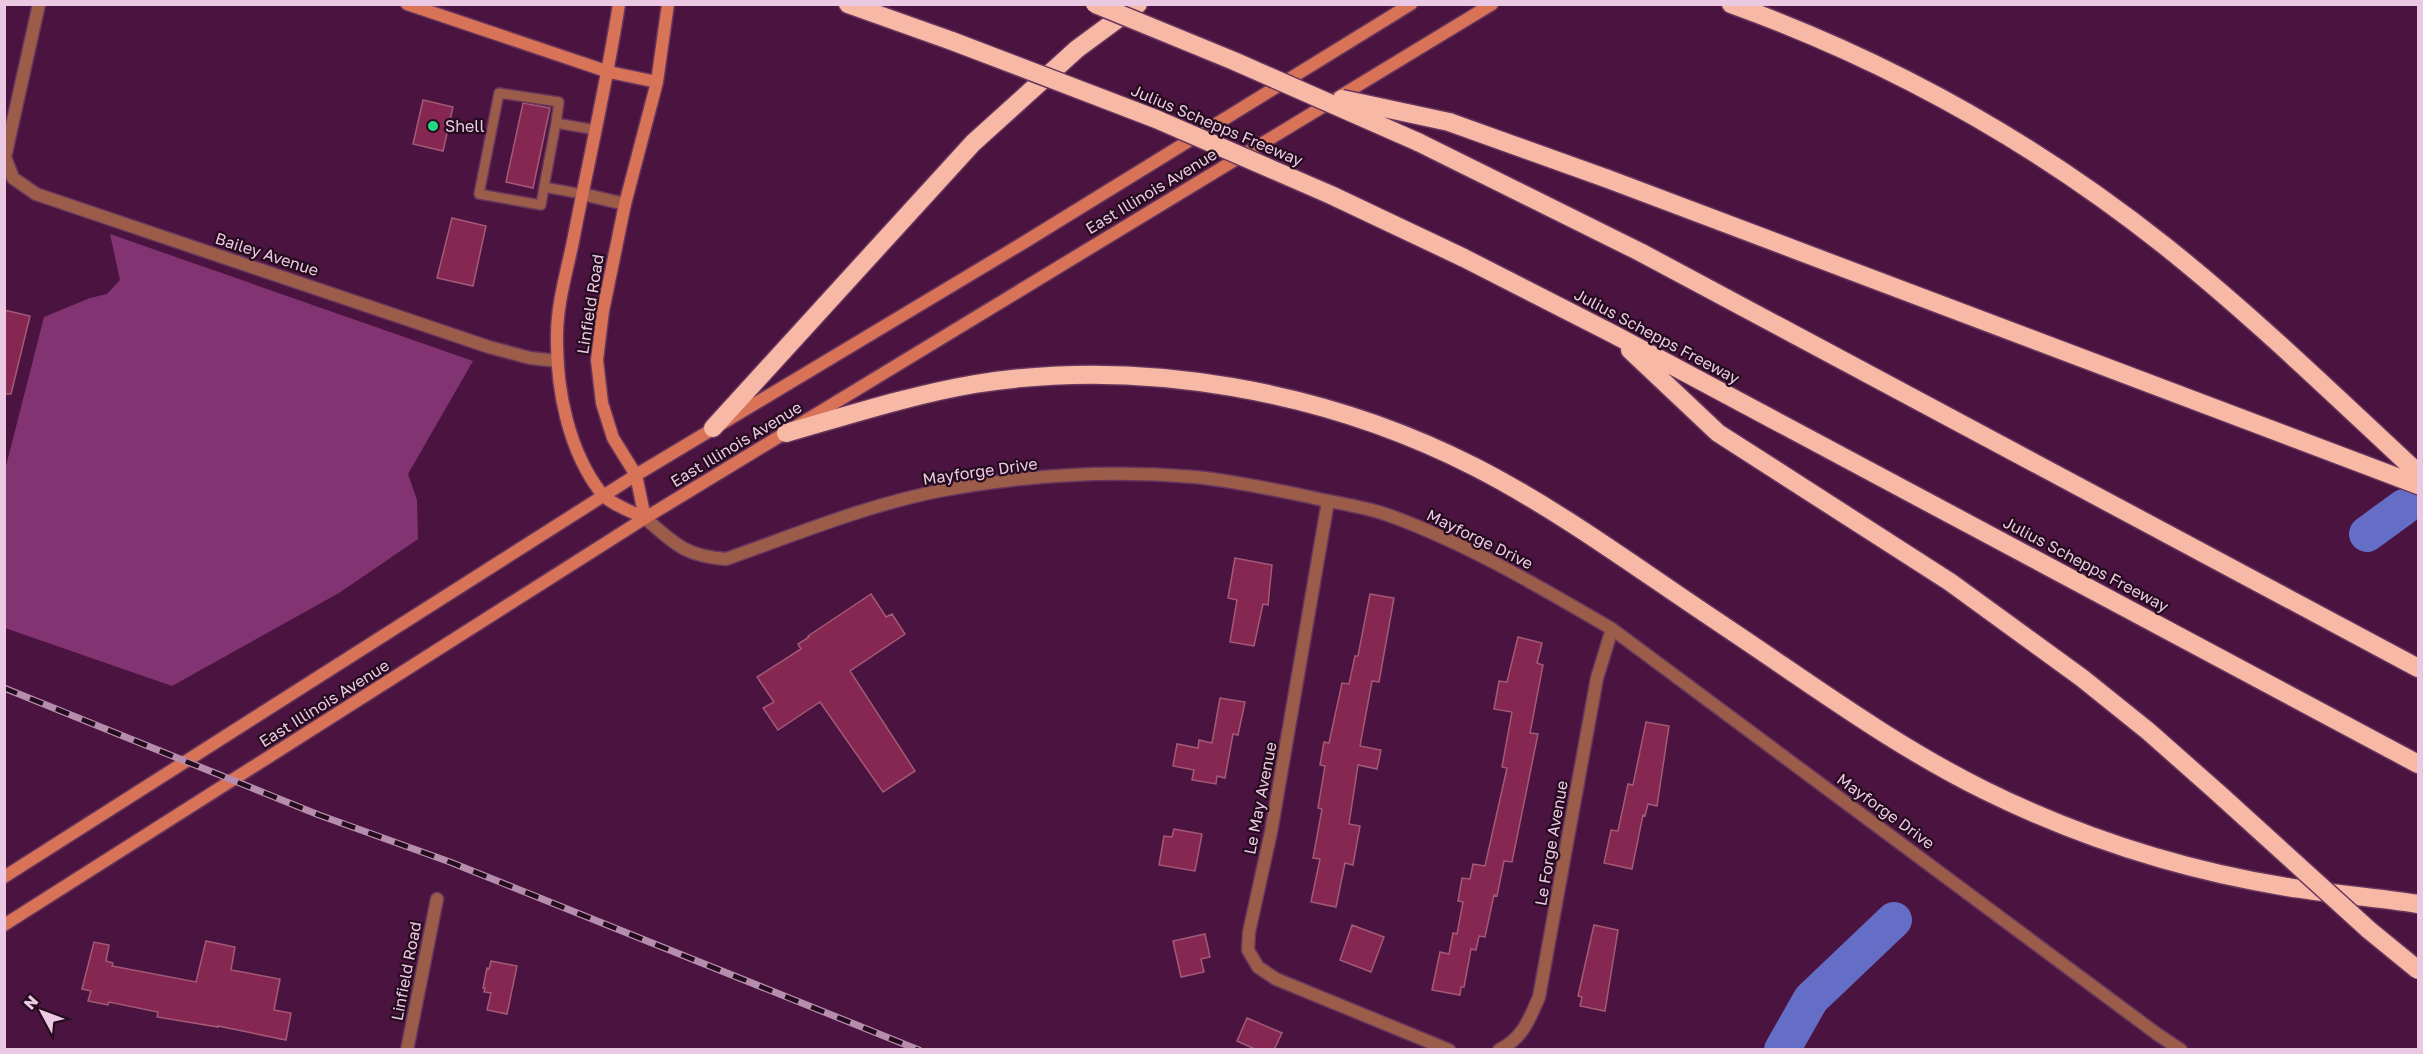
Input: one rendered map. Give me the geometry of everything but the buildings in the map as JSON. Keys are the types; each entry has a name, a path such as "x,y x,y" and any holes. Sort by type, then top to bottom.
{"highway":[{"name":"Julius Schepps Freeway","path":"848,4 1156,119 1331,195 1483,268 1613,334 2418,764"},
{"path":"1095,4 1418,142 1649,257 2418,668"},
{"path":"713,428 973,143 1077,49 1138,4"},
{"path":"1731,4 1794,27 1859,55 1943,98 2028,148 2096,194 2219,290 2418,473"},
{"path":"1305,92 1449,122 1619,183 2418,485"},
{"path":"1613,334 1718,433 1950,582 2082,678 2148,731 2369,930 2418,970"},
{"path":"786,433 907,398 978,384 1047,377 1120,376 1196,381 1270,394 1337,411 1404,434 1475,467 1541,504 1918,754 1983,789 2059,824 2130,850 2203,870 2286,887 2418,904"}],"main road":[{"path":"407,4 609,72 657,82"},
{"name":"Linfield Road","path":"603,496 582,460 562,398 557,333 582,194 609,72 620,4"},
{"name":"Linfield Road","path":"645,518 636,475 613,438 602,403 597,360 603,312 625,204 657,82 668,4"},
{"name":"East Illinois Avenue","path":"4,877 636,475 1023,243 1411,4"},
{"name":"East Illinois Avenue","path":"4,925 645,518 1492,4"},
{"path":"603,496 645,518"}],"street":[{"name":"Bailey Avenue","path":"39,4 5,157 13,178 36,194 489,347 530,358 558,361"},
{"path":"582,194 625,204"},
{"name":"Mayforge Drive","path":"645,518 681,549 705,558 726,559 873,507 943,490 1026,479 1103,474 1196,477 1270,489 1384,514 1430,531 1544,589 1612,629 2181,1050"},
{"name":"Le May Avenue","path":"1328,501 1271,832 1249,932 1248,950 1258,967 1276,979 1449,1050"},
{"name":"Le Forge Avenue","path":"1499,1050 1513,1042 1526,1025 1539,997 1597,678 1612,629"},
{"name":"Linfield Road","path":"407,1050 437,898"}],"lane":[{"path":"499,93 559,102 556,123 541,204 479,194 499,93"},
{"path":"556,123 596,130"},
{"path":"544,187 582,194"}],"shaded area":[{"path":"110,234 473,361 408,474 417,500 418,539 339,593 172,686 5,628 5,470 44,317 90,298 107,294 120,280"}],"waterway":[{"path":"2367,534 2404,507"},
{"path":"1782,1050 1811,999 1894,920"}],"railway":[{"path":"4,688 319,815 450,862 919,1050"}],"place":[{"name":"Shell","path":"433,126"}]}
